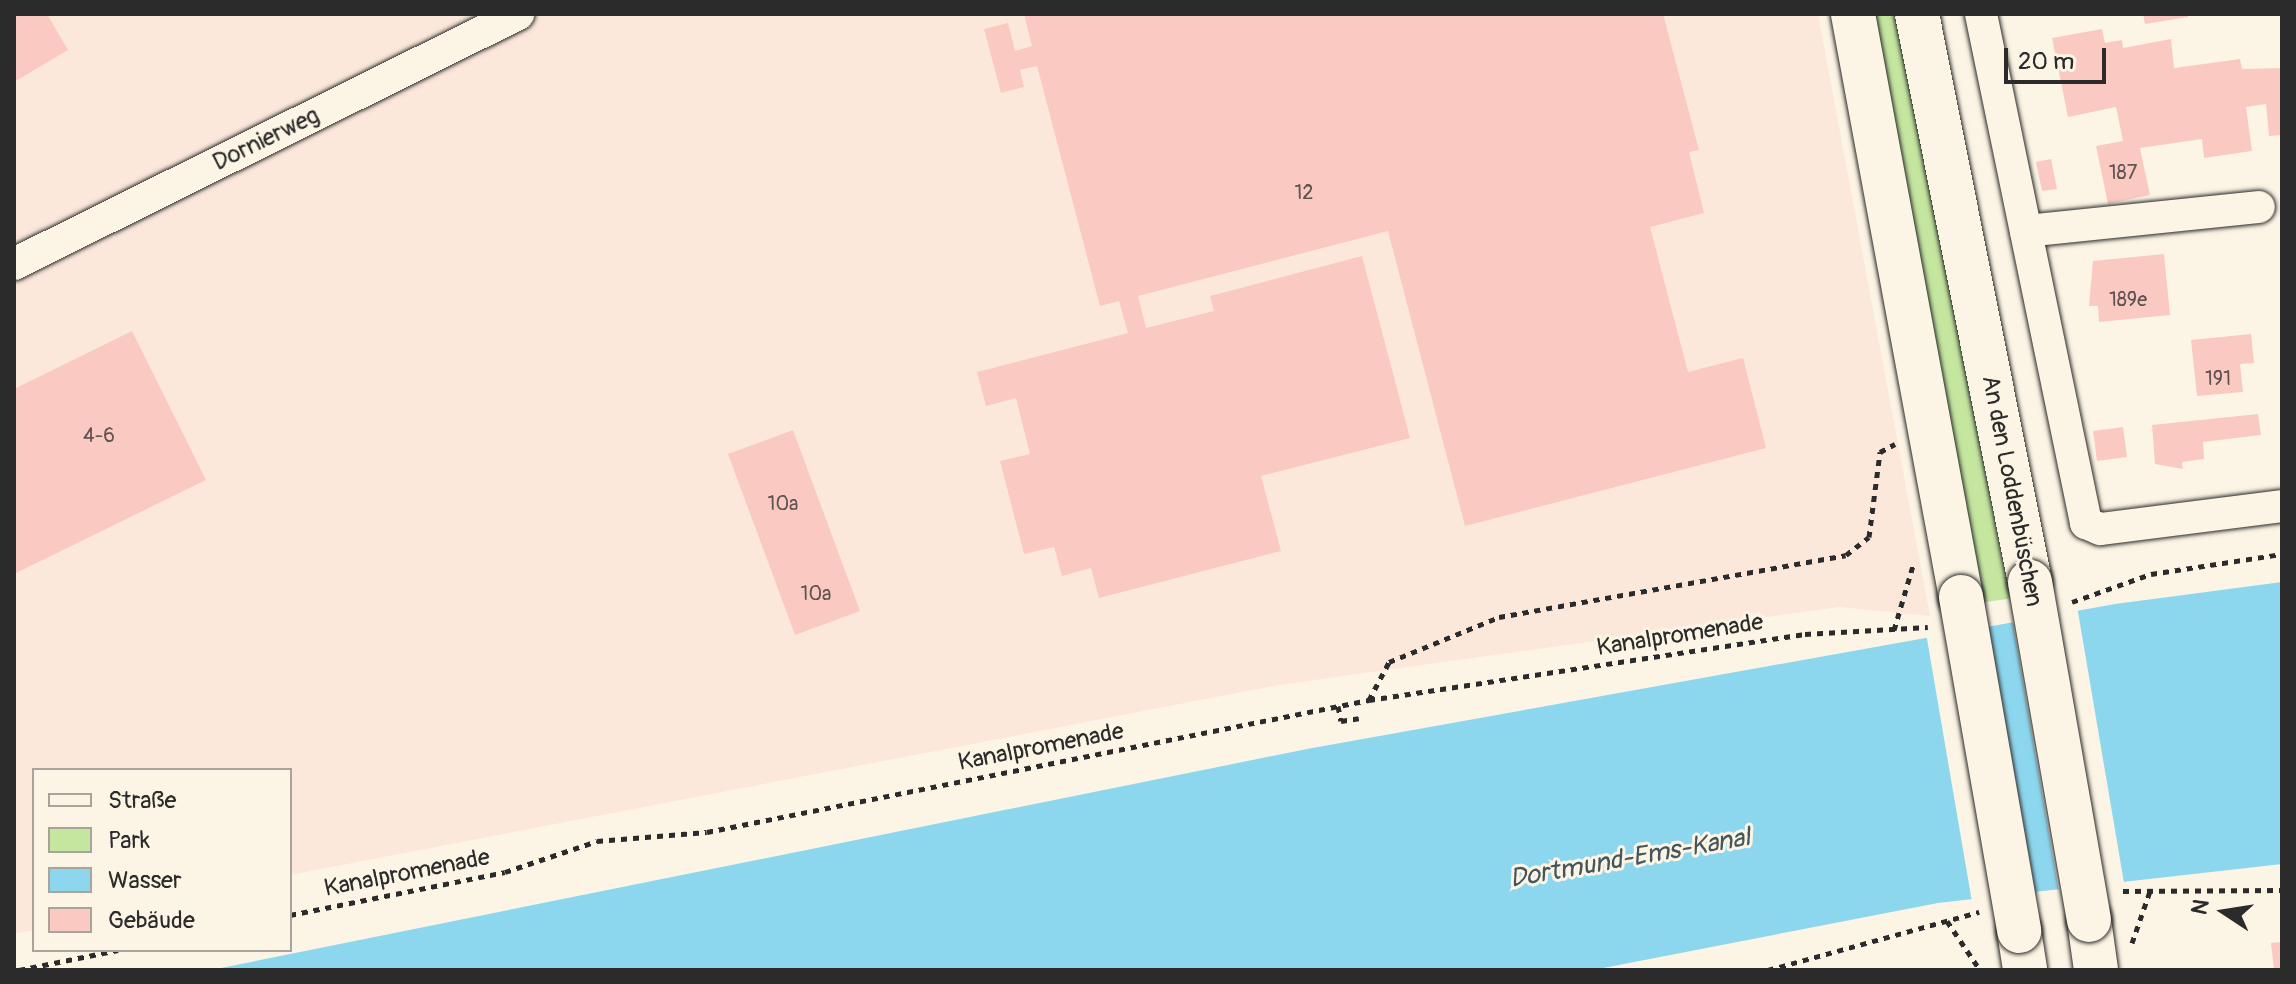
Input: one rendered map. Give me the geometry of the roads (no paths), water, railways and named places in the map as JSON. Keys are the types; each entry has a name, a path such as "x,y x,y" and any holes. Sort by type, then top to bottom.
{"main road":[{"path":"1853,14 1961,597 2022,951"},
{"name":"An den Loddenbüschen","path":"1917,14 2030,582 2089,920 2112,963"}],"street":[{"name":"Dornierweg","path":"14,264 518,14"},
{"path":"1981,14 2086,523 2100,529 2282,506"},
{"path":"2026,231 2259,207"}],"water":[{"name":"Dortmund-Ems-Kanal","path":"2282,582 2282,864 1938,903 1593,970 211,970 1307,749 2115,604"}]}
